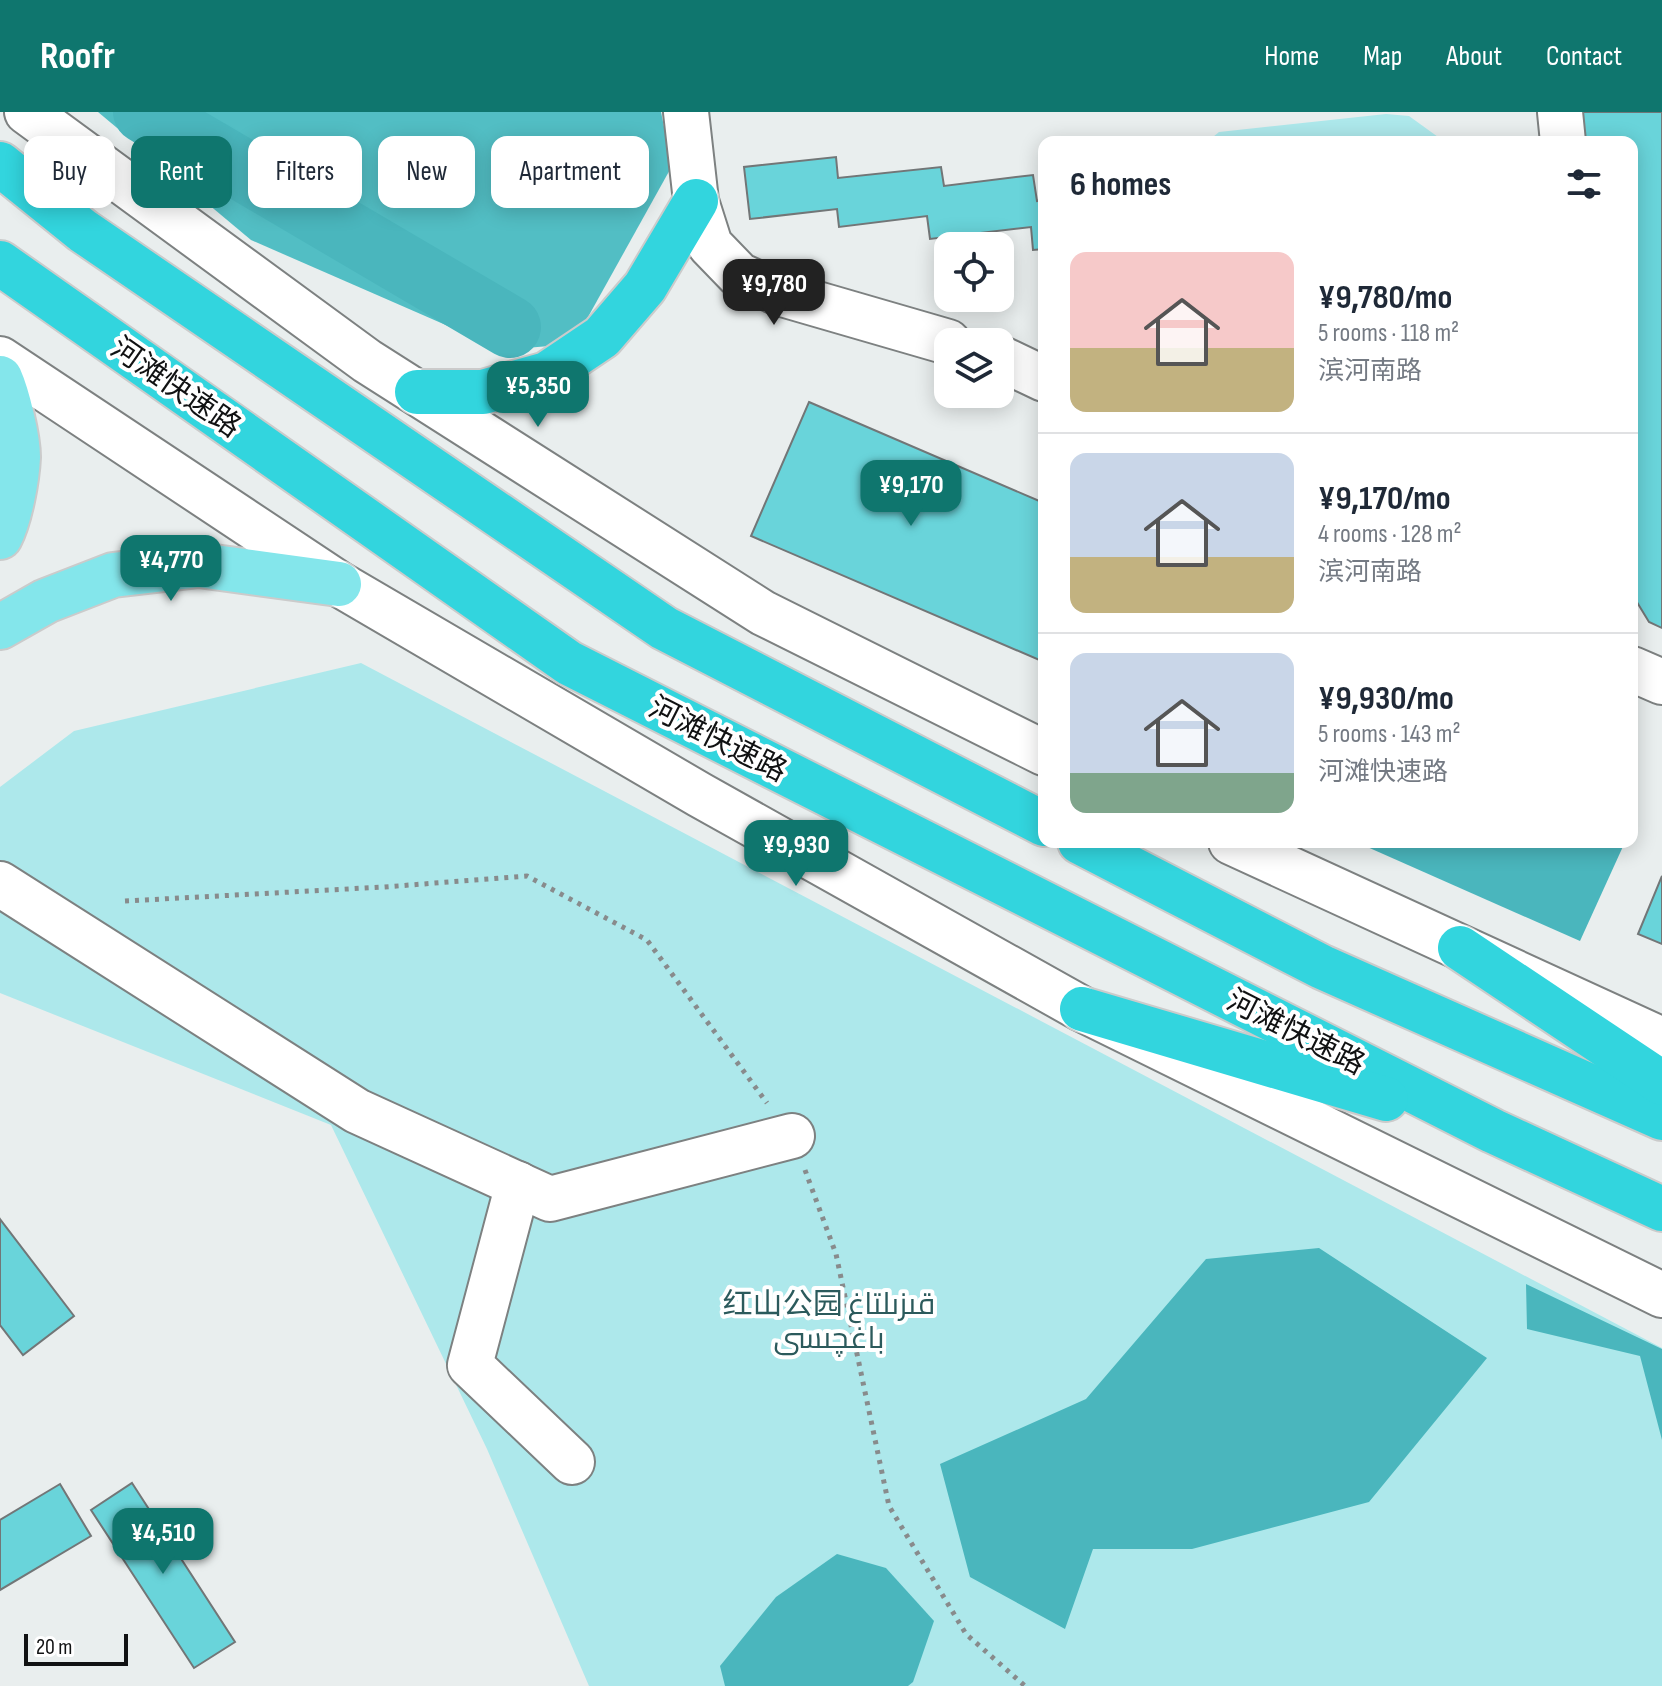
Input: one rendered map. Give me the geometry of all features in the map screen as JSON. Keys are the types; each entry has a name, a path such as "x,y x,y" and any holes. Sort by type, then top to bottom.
{"highway":[{"path":"0,164 83,231 664,628 1038,821"},
{"path":"417,392 483,392 547,374 602,337 645,287 696,201"},
{"name":"河滩快速路","path":"0,263 569,663 1493,1131 1662,1209"},
{"path":"1092,848 1322,967 1662,1118"},
{"path":"1460,948 1662,1083"},
{"path":"1082,1009 1493,1131"}],"main road":[{"path":"0,378 7,394 18,456 8,522 0,537"},
{"path":"0,627 46,601 113,575 199,565 339,584"}],"street":[{"path":"27,112 367,361 763,613 1038,750"},
{"path":"686,112 696,201 710,245 739,275 779,293 934,338"},
{"path":"1560,112 1562,136"},
{"path":"0,359 339,584 700,795 1082,1009 1662,1295"},
{"path":"1014,365 1038,376"},
{"path":"1638,672 1662,682"},
{"path":"1244,848 1662,1040"},
{"path":"0,884 357,1111 550,1199 792,1136"},
{"path":"518,1184 470,1365 572,1462"}],"path":[{"path":"125,901 527,876 647,940 792,1136 836,1254 889,1506 966,1634 1025,1686"}],"green space":[{"path":"1386,114 1409,116 1437,136 1214,136 1219,132"},
{"name":"红山公园 قىزىلتاغ باغچىسى","path":"361,663 1662,1348 1662,1686 589,1686 487,1449 331,1125 0,993 0,787 74,731"}],"shaded area":[{"path":"98,112 661,112 672,166 649,207 649,136 491,136 491,208 649,208 573,344 503,350 251,240 213,208 232,208 232,136 131,136 131,140"},
{"path":"1370,848 1622,848 1580,941"},
{"path":"1319,1248 1487,1358 1369,1502 1192,1549 1093,1549 1065,1629 970,1577 940,1464 1086,1399 1206,1259"},
{"path":"1526,1284 1662,1349 1662,1440 1640,1356 1527,1329"},
{"path":"837,1554 886,1568 934,1621 913,1682 908,1686 725,1686 720,1666 776,1597"}],"building":[{"path":"1579,112 1662,112 1662,628 1649,622 1638,604 1638,136 1580,136"},
{"path":"836,157 838,178 941,167 944,186 1033,175 1038,201 1038,250 1033,250 1031,227 989,232 934,232 934,239 930,239 927,216 839,227 837,209 750,219 744,167"},
{"path":"809,402 1038,500 1038,659 751,536"},
{"path":"1662,876 1662,944 1638,934"},
{"path":"0,1219 74,1316 23,1355 0,1325"},
{"path":"132,1483 235,1642 194,1668 91,1510"},
{"path":"60,1484 91,1536 0,1590 0,1520"}],"waterway":[{"path":"144,112 510,327"}]}
